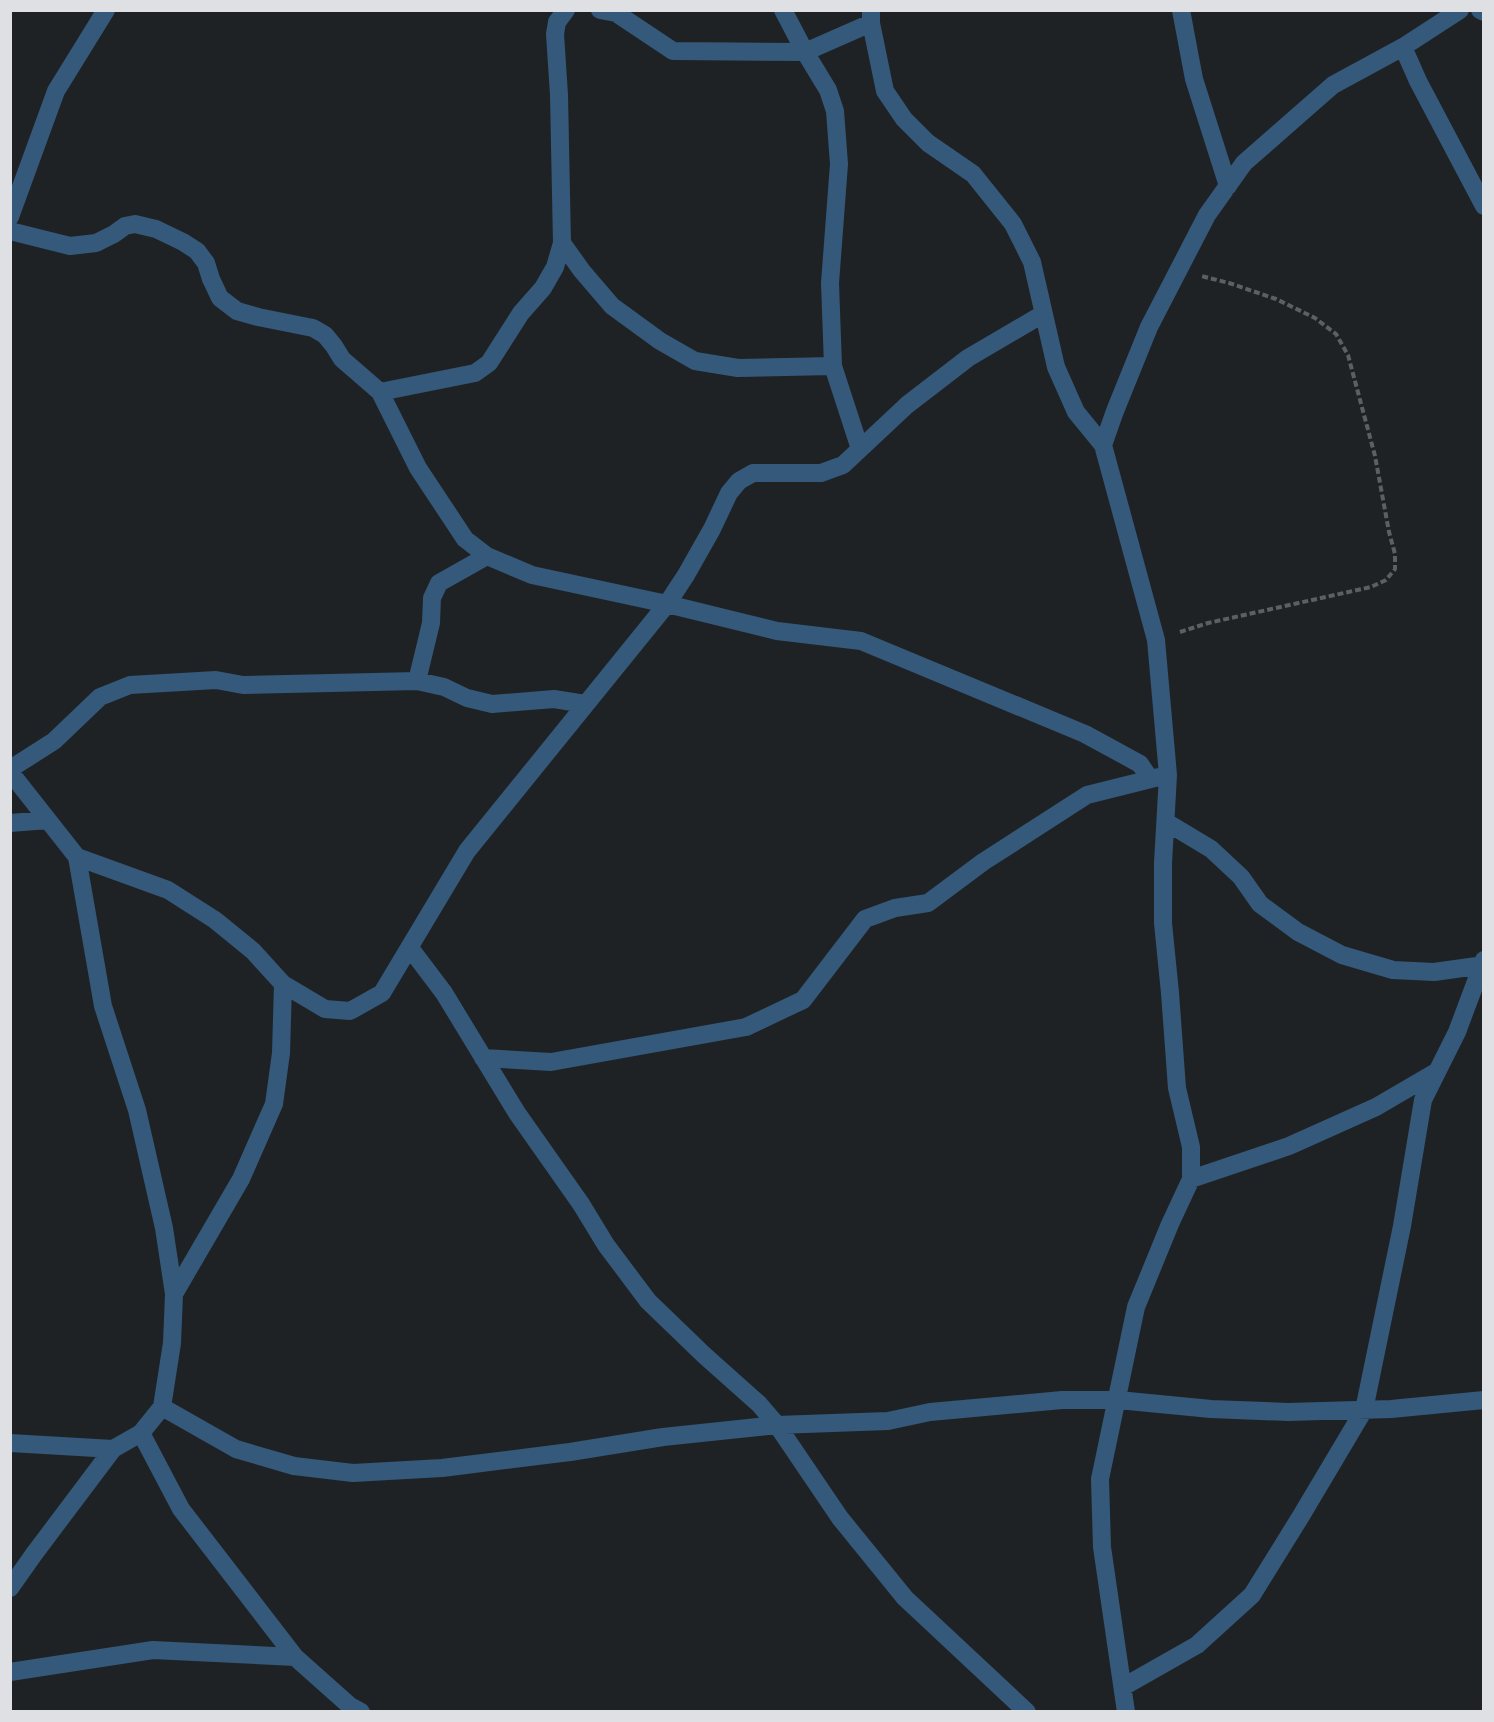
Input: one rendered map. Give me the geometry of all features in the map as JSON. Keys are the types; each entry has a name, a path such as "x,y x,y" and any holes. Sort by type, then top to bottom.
{"street":[{"path":"10,217 56,91 106,10"},
{"path":"380,392 475,373 489,363 521,314 543,288 555,267 562,243 559,95 555,33 557,22 566,10"},
{"path":"600,10 616,13 674,51 805,52 871,17 885,91 904,119 928,143 974,174 1012,224 1032,262 1056,367 1076,412 1103,445 1156,640 1168,775 1163,863 1163,923 1177,1088 1191,1147 1191,1179 1136,1307 1101,1479 1102,1547 1126,1712"},
{"path":"783,10 828,90 835,111 838,164 830,283 833,366 860,449"},
{"path":"1181,10 1194,79 1228,186"},
{"path":"1103,445 1114,411 1149,327 1207,215 1244,163 1333,85 1403,47 1461,10"},
{"path":"1403,47 1484,206"},
{"path":"10,231 70,246 96,243 125,226 135,224 156,229 197,251 206,263 220,298 237,311 313,328 325,335 342,359 380,392 418,468 465,539 486,556 532,575 667,604 777,631 861,641 1085,734 1140,764 1150,780"},
{"path":"562,243 612,306 660,341 695,361 738,368 833,366"},
{"path":"77,857 168,890 215,920 253,951 283,984 325,1009 350,1011 382,993 467,852 667,604 712,529 729,493 739,481 753,474 821,473 843,465 907,405 968,358 1043,314"},
{"path":"417,681 431,623 432,598 440,583 486,556"},
{"path":"10,1588 113,1449 141,1433 162,1407 172,1343 174,1294 164,1228 139,1120 103,1006 77,857 10,770 54,741 100,697 129,686 216,680 243,685 417,681 444,687 467,698 492,704 554,699 585,704"},
{"path":"483,1058 551,1062 746,1027 803,1000 865,919 895,908 928,903 983,862 1087,795 1168,775"},
{"path":"10,823 48,820"},
{"path":"1166,822 1211,849 1240,877 1260,904 1298,932 1342,955 1393,970 1434,972 1483,963"},
{"path":"410,948 444,993 517,1113 581,1203 606,1245 648,1301 759,1404 777,1425 840,1518 905,1598 1027,1712"},
{"path":"1123,1687 1197,1645 1252,1595 1364,1410 1402,1226 1423,1100 1457,1032 1483,963"},
{"path":"174,1294 241,1179 274,1104 282,1053 283,984"},
{"path":"1191,1179 1289,1146 1376,1107 1436,1072"},
{"path":"162,1407 236,1449 294,1466 353,1473 442,1468 570,1452 663,1437 777,1425 888,1421 930,1412 1062,1400 1118,1400 1288,1412 1364,1410 1484,1400"},
{"path":"141,1433 181,1509 295,1657 354,1710"},
{"path":"10,1443 113,1449"},
{"path":"10,1672 153,1650 295,1657"}],"path":[{"path":"1156,640 1208,624 1371,587 1386,580 1395,569 1395,554 1375,456 1348,355 1336,334 1315,318 1276,299 1229,283 1178,270"}]}
